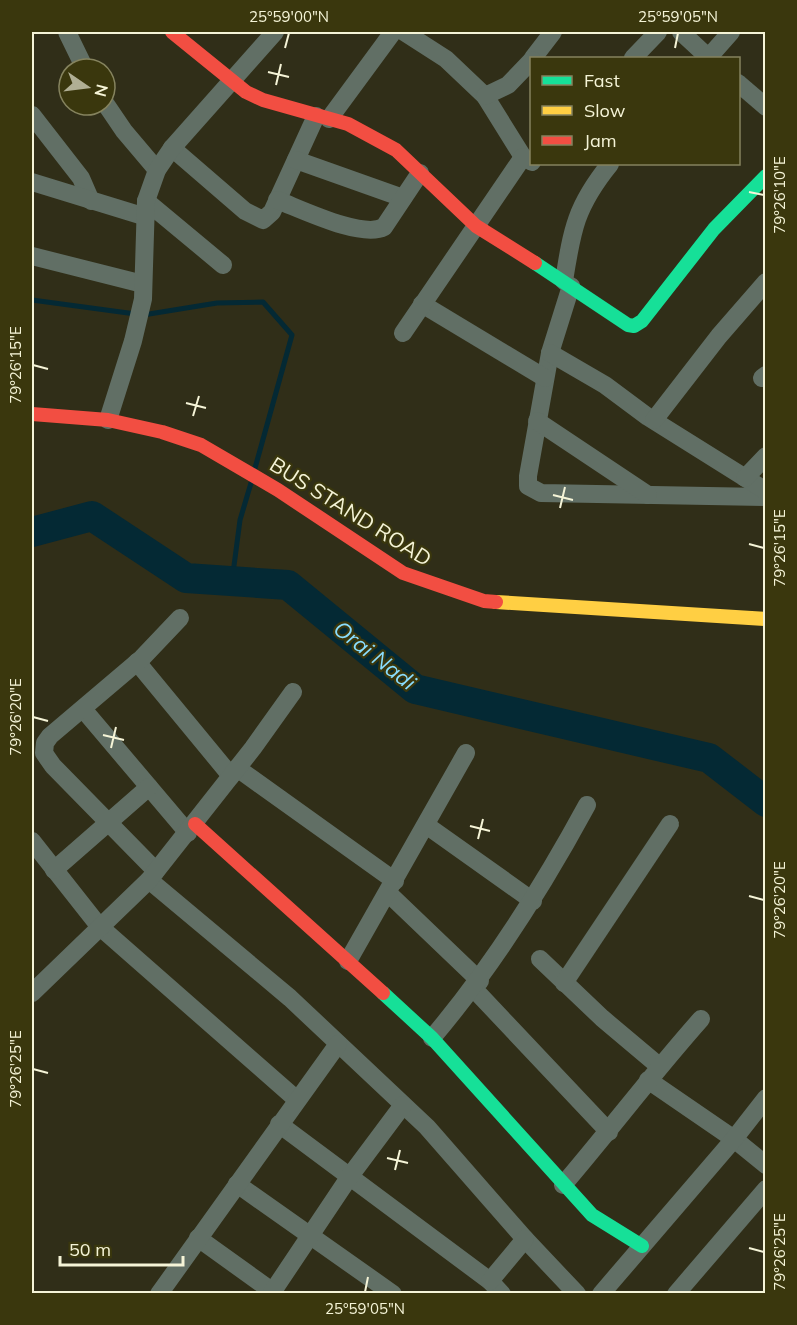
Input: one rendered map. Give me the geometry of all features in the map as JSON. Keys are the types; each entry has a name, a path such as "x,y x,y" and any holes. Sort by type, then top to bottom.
{"street":[{"path":"67,32 79,57"},
{"path":"172,32 231,82 263,100 348,124 396,150 476,226 619,320 634,326 642,321 714,229 765,176"},
{"path":"108,420 133,341 143,291 146,209 158,170 172,148 275,32"},
{"path":"172,148 256,219 268,218 296,160 323,118 393,32"},
{"path":"403,333 476,226 527,159 485,96 446,59 404,32"},
{"path":"534,57 553,32"},
{"path":"634,57 658,32"},
{"path":"681,32 708,57"},
{"path":"710,57 731,32"},
{"path":"485,96 508,85 530,61"},
{"path":"740,85 765,107"},
{"path":"32,115 74,168 91,201"},
{"path":"114,117 158,170"},
{"path":"296,160 403,198"},
{"path":"609,165 579,208 573,228 567,284 545,378 528,486 533,491 649,496 765,497"},
{"path":"277,200 349,226 377,231 384,227 420,173"},
{"path":"32,182 91,201 146,209 223,265"},
{"path":"32,256 143,291"},
{"path":"654,420 719,336 765,282"},
{"path":"422,304 545,378"},
{"path":"550,353 604,385 765,491"},
{"name":"BUS STAND ROAD","path":"32,414 108,420 162,432 201,445 278,490 403,573 484,601 530,606 765,619"},
{"path":"537,421 649,496"},
{"path":"745,477 765,456"},
{"path":"180,618 137,662 50,736 45,743 44,753 107,822 152,876 290,998 427,1128 525,1239 577,1293"},
{"path":"137,662 234,772 392,887 609,1132"},
{"path":"32,993 152,876 234,772 293,692"},
{"path":"83,709 148,787 191,828 348,961 432,1038 563,1185 601,1223 642,1246"},
{"path":"348,961 466,753"},
{"path":"44,865 107,822 148,787"},
{"path":"432,1038 477,985 533,901 587,805"},
{"path":"564,983 670,824"},
{"path":"426,825 533,901"},
{"path":"32,841 44,865 99,926 296,1099"},
{"path":"540,959 654,1073 765,1165"},
{"path":"563,1185 701,1019"},
{"path":"159,1293 296,1099 338,1044"},
{"path":"601,1293 734,1139 765,1098"},
{"path":"198,1238 273,1293 350,1176 403,1106"},
{"path":"279,1124 495,1289 525,1239"},
{"path":"237,1184 393,1293"},
{"path":"676,1293 765,1189"}],"waterway":[{"path":"32,300 143,315 217,303 263,302 292,335 255,468"},
{"path":"232,581 240,520 251,483"},
{"name":"Orai Nadi","path":"32,532 92,516 186,578 288,585 415,689 709,758 766,802"}],"traffic: fast":[{"path":"535,263 628,325 634,326 642,321 714,229 766,176"},
{"path":"383,993 432,1038 592,1215 642,1246"}],"traffic: slow":[{"path":"496,602 766,619"}],"traffic: jam":[{"path":"172,32 246,92 263,100 348,124 396,150 476,226 535,263"},
{"path":"32,414 108,420 162,432 201,445 278,490 403,573 484,601 496,602"},
{"path":"195,824 383,993"}]}
